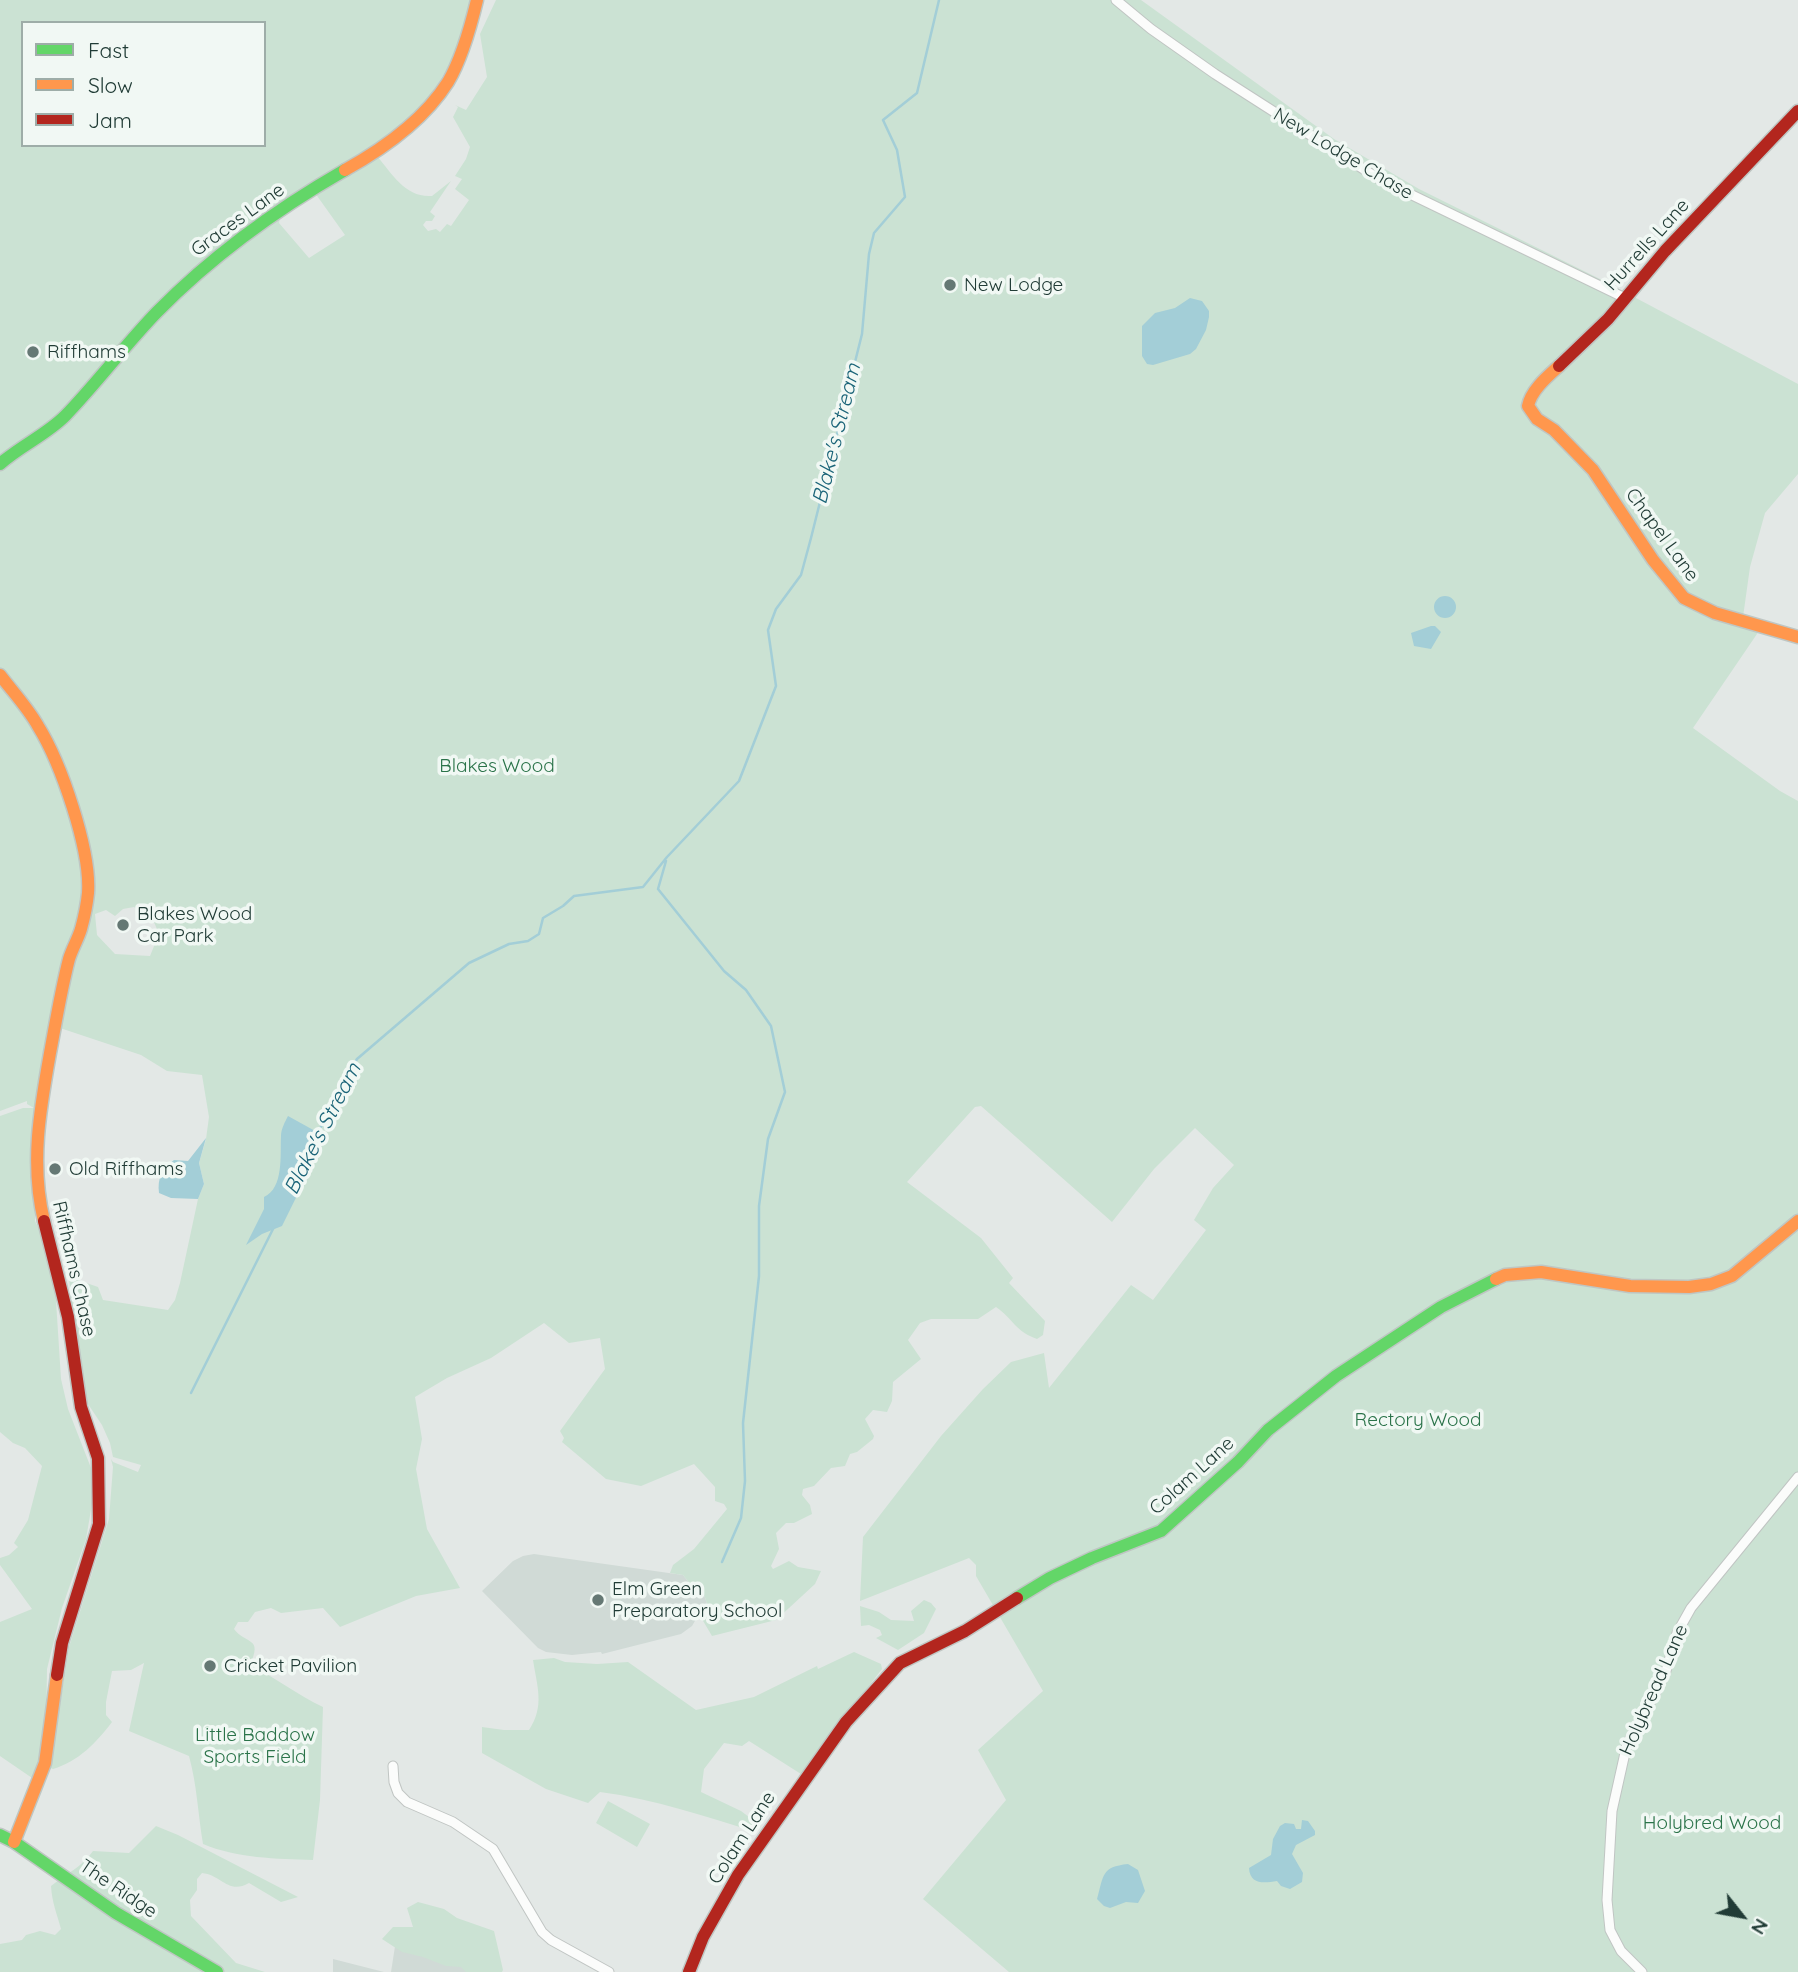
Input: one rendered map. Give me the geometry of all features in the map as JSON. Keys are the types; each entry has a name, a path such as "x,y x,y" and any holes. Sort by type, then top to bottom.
{"street":[{"name":"Graces Lane","path":"0,464 10,454 42,435 63,418 156,313 210,262 322,183 379,151 432,103 449,79 471,24 477,0"},
{"name":"New Lodge Chase","path":"1116,0 1151,29 1215,74 1379,180 1625,298"},
{"name":"Hurrells Lane","path":"1528,406 1545,379 1608,319 1665,251 1798,111"},
{"name":"Chapel Lane","path":"1528,406 1537,419 1554,430 1593,470 1653,561 1684,598 1715,613 1798,637"},
{"name":"Riffhams Chase","path":"0,675 38,725 50,748 78,822 85,856 88,891 81,930 70,956 58,1008 41,1102 36,1161 38,1197 68,1317 80,1407 97,1458 99,1524 62,1643 46,1763 14,1842"},
{"name":"Colam Lane","path":"689,1972 703,1937 738,1875 846,1722 900,1662 965,1632 1050,1578 1161,1531 1238,1462 1268,1430 1336,1376 1473,1289 1505,1275 1541,1272 1630,1286 1689,1287 1711,1284 1732,1276 1798,1221"},
{"name":"Holybread Lane","path":"1642,1972 1621,1951 1610,1930 1607,1900 1612,1811 1627,1744 1661,1682 1677,1633 1691,1608 1798,1477"},
{"path":"393,1766 398,1793 407,1802 453,1822 493,1849 542,1932 551,1940 609,1972"},
{"name":"The Ridge","path":"0,1835 116,1913 217,1972"}],"shaded area":[{"name":"Elm Green Preparatory School","path":"534,1554 683,1575 696,1591 704,1595 708,1606 692,1626 681,1634 602,1654 546,1652 538,1648 482,1591 513,1561"},
{"path":"396,1940 440,1953 472,1972 391,1972"},
{"path":"333,1959 384,1972 333,1972"}],"green space":[{"path":"0,0 472,0 450,64 432,93 411,118 368,152 284,199 279,223 309,258 345,235 315,193 377,156 400,184 423,196 432,196 451,181 430,212 435,216 432,221 426,221 423,225 428,231 436,229 440,232 447,224 451,226 469,200 455,189 462,179 455,176 470,147 453,117 458,107 455,105 466,110 487,77 480,34 496,0 1141,0 1334,139 1419,189 1604,281 1798,384 1798,474 1765,513 1750,567 1743,617 1759,631 1693,728 1798,801 1798,1972 1009,1972 923,1899 1006,1800 978,1750 1043,1691 976,1576 976,1565 969,1558 860,1601 863,1537 941,1436 1011,1362 1044,1353 1049,1388 1131,1285 1153,1300 1206,1230 1194,1220 1213,1188 1234,1165 1195,1128 1154,1169 1112,1222 981,1106 975,1107 907,1182 981,1238 1013,1278 1009,1283 1045,1321 1043,1335 1037,1339 1024,1333 996,1307 978,1319 931,1319 920,1323 908,1340 921,1359 893,1382 892,1401 887,1412 873,1410 865,1419 873,1439 857,1452 850,1454 845,1466 831,1468 814,1486 803,1489 802,1495 810,1505 812,1514 794,1523 786,1523 776,1533 779,1549 771,1566 773,1569 789,1561 798,1567 821,1571 815,1584 776,1620 712,1636 699,1614 708,1606 704,1595 696,1591 683,1575 670,1573 673,1565 694,1549 727,1509 724,1504 715,1501 715,1487 694,1464 641,1486 606,1479 562,1442 564,1438 560,1431 605,1369 600,1338 569,1343 544,1323 491,1358 447,1378 415,1397 422,1439 416,1469 427,1529 460,1588 416,1596 340,1627 323,1608 281,1613 271,1608 255,1612 248,1622 238,1622 234,1629 254,1645 254,1656 250,1665 323,1707 320,1800 313,1860 271,1858 243,1855 203,1844 189,1756 129,1731 144,1663 131,1670 112,1671 106,1715 112,1722 79,1756 62,1766 50,1768 69,1647 109,1519 113,1467 111,1459 138,1472 141,1465 113,1457 102,1425 80,1392 69,1277 98,1287 103,1300 168,1310 175,1300 180,1283 198,1199 204,1184 199,1163 209,1117 202,1075 167,1071 141,1055 51,1025 44,1049 36,1109 35,1221 45,1241 55,1285 61,1379 68,1409 91,1468 92,1504 86,1539 62,1608 47,1669 46,1728 35,1780 0,1756 0,1622 32,1609 0,1565 0,1558 9,1555 18,1547 14,1543 28,1520 42,1466 25,1448 13,1443 0,1432 0,1116 23,1108 34,1108 27,1104 27,1101 0,1111","holes":["134,907 154,922 159,934 150,956 115,954 97,935 95,914 106,910 115,916 123,909"]},
{"path":"924,1600 936,1609 924,1633 898,1650 876,1638 882,1635 880,1630 869,1625 861,1626 860,1606 879,1612 891,1620 914,1621 911,1611"},
{"path":"854,1652 881,1664 882,1669 801,1774 749,1741 742,1746 724,1743 704,1769 701,1792 741,1811 761,1826 756,1832 620,1795 600,1792 588,1803 546,1789 482,1753 482,1727 529,1730 534,1721 538,1696 533,1660 554,1658 565,1662 597,1664 628,1662 696,1710 754,1697 817,1666 818,1669"},
{"path":"608,1801 650,1824 637,1847 596,1823"},
{"path":"156,1826 298,1897 281,1902 249,1883 230,1886 202,1873 197,1879 197,1890 190,1900 191,1916 236,1963 265,1972 0,1972 0,1944 22,1940 26,1935 40,1931 55,1935 61,1929 51,1886 79,1866 93,1851 129,1853"},
{"path":"418,1902 444,1909 457,1918 494,1931 502,1972 466,1972 461,1967 446,1966 402,1952 382,1939 393,1927 413,1927 407,1908"}],"water":[{"path":"1190,298 1202,301 1209,311 1206,330 1196,349 1190,354 1153,365 1147,364 1142,356 1142,326 1155,313 1175,308"},
{"path":"1445,596 1453,599 1456,607 1453,615 1445,618 1437,615 1434,607 1437,599"},
{"path":"1431,626 1441,632 1431,649 1414,646 1411,633"},
{"path":"288,1116 326,1137 282,1226 262,1234 246,1245 264,1209 264,1197 270,1193 278,1179 281,1133"},
{"path":"206,1138 199,1163 204,1184 198,1199 171,1198 159,1193 163,1170 174,1160 188,1161"},
{"path":"1302,1820 1308,1821 1315,1835 1296,1845 1292,1854 1303,1873 1302,1882 1290,1889 1281,1886 1277,1881 1255,1880 1249,1868 1271,1855 1273,1839 1280,1826 1285,1823 1294,1824 1296,1829 1301,1829"},
{"path":"1128,1864 1138,1870 1145,1891 1138,1903 1126,1902 1110,1908 1104,1906 1097,1899 1105,1874 1113,1867"}],"waterway":[{"name":"Blake's Stream","path":"317,1136 332,1102 357,1059 469,963 509,944 528,941 539,934 543,918 574,896 643,887 667,857 739,781 776,686 768,630 776,609 801,575 811,538 862,334 869,254 874,233 905,197 897,150 883,120 917,93 939,0"},
{"name":"Blake's Stream","path":"666,861 658,889 724,971 746,990 771,1026 785,1092 768,1139 759,1206 759,1276 743,1423 745,1481 741,1518 722,1562"},
{"name":"Blake's Stream","path":"191,1393 274,1227"}],"traffic: fast":[{"path":"0,464 65,416 145,325 200,272 270,217 345,170"},
{"path":"1017,1598 1050,1578 1092,1558 1161,1531 1238,1462 1268,1430 1336,1376 1441,1307 1496,1279"},
{"path":"0,1835 116,1913 217,1972"}],"traffic: slow":[{"path":"345,170 402,132 438,96 457,63 477,0"},
{"path":"1559,366 1536,389 1528,406 1537,419 1554,430 1593,470 1653,560 1684,598 1715,613 1798,637"},
{"path":"0,675 34,719 56,762 80,831 88,875 85,911 80,933 69,959 40,1116 37,1158 44,1221"},
{"path":"1496,1279 1505,1275 1541,1272 1630,1286 1689,1287 1711,1284 1732,1276 1798,1221"},
{"path":"14,1842 45,1763 57,1675"}],"traffic: jam":[{"path":"1559,366 1608,319 1665,251 1798,111"},
{"path":"44,1221 68,1317 81,1407 98,1458 99,1524 62,1643 57,1675"},
{"path":"689,1972 703,1937 738,1875 846,1722 900,1663 965,1631 1017,1598"}],"place":[{"name":"New Lodge","path":"950,285"},
{"name":"Riffhams","path":"33,352"},
{"name":"Blakes Wood Car Park","path":"123,925"},
{"name":"Old Riffhams","path":"55,1169"},
{"name":"Elm Green Preparatory School","path":"598,1600"},
{"name":"Cricket Pavilion","path":"210,1666"}],"park label":[{"name":"Blakes Wood","path":"497,766"},
{"name":"Rectory Wood","path":"1418,1420"},
{"name":"Little Baddow Sports Field","path":"255,1746"},
{"name":"Holybred Wood","path":"1712,1823"}]}
